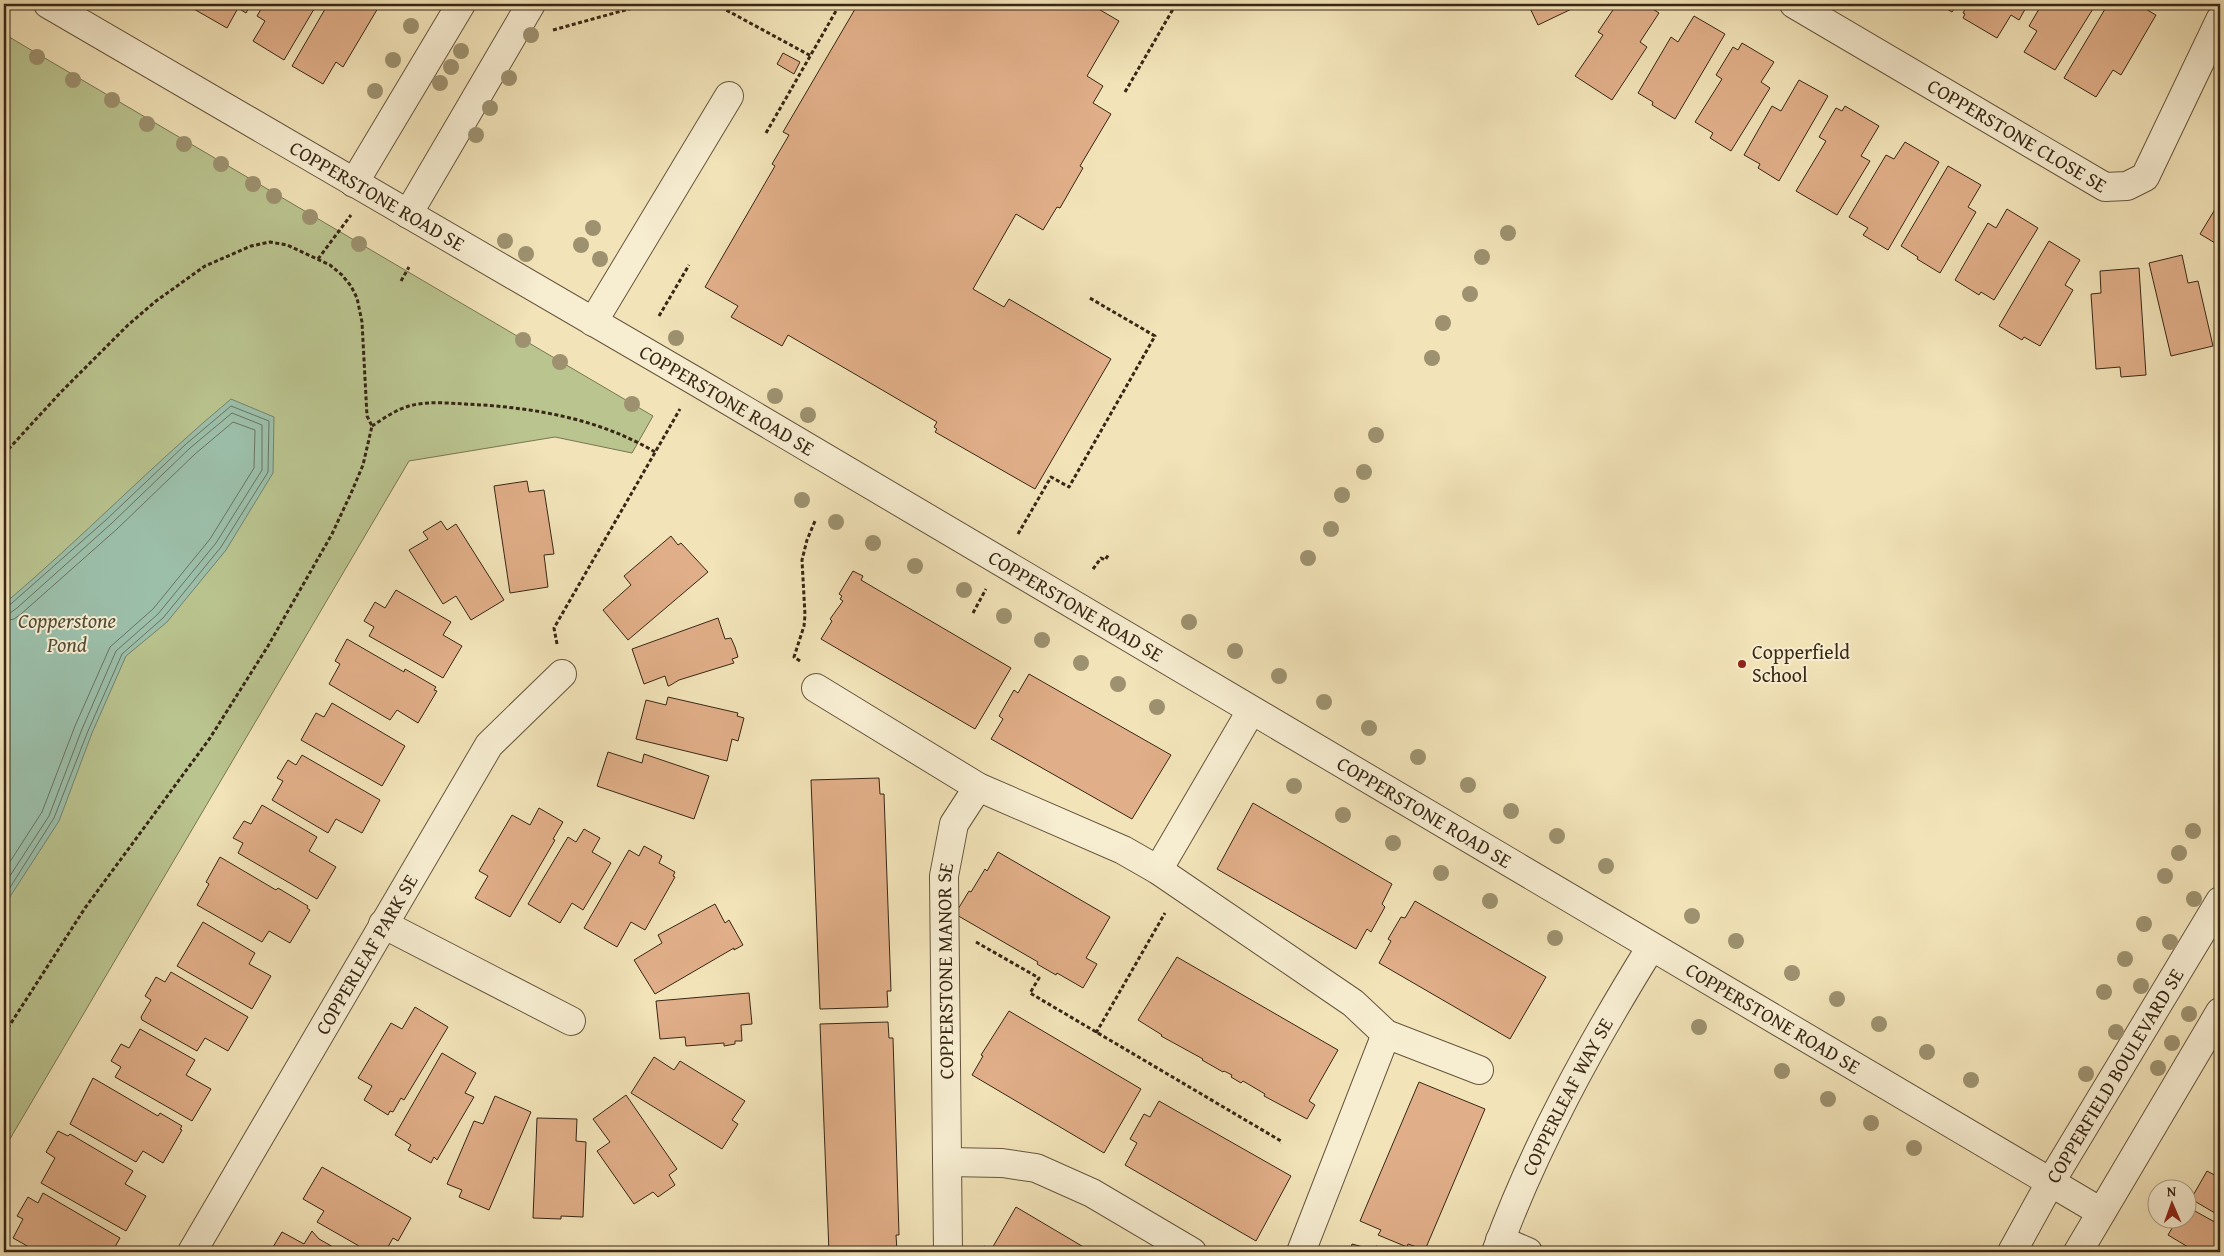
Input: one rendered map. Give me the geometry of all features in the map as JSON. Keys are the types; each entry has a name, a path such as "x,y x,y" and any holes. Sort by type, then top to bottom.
{"street":[{"name":"COPPERSTONE ROAD SE","path":"48,4 697,382 2101,1212"},
{"path":"362,187 461,4"},
{"name":"COPPERSTONE CLOSE SE","path":"1794,4 2105,187 2127,186 2145,177 2220,20"},
{"path":"408,214 526,5"},
{"path":"592,322 729,96"},
{"name":"COPPERLEAF PARK SE","path":"192,1252 489,745 562,674"},
{"path":"816,688 978,787 1123,850 1158,870 1352,1004 1386,1034 1479,1070"},
{"path":"1158,870 1251,710"},
{"name":"COPPERSTONE MANOR SE","path":"948,1252 944,876 954,824 978,787"},
{"name":"COPPERFIELD BOULEVARD SE","path":"2012,1252 2050,1183 2220,901"},
{"path":"383,924 571,1022"},
{"name":"COPPERLEAF WAY SE","path":"1498,1246 1562,1103 1610,1014 1651,947"},
{"path":"2078,1252 2220,1012"},
{"path":"1301,1252 1386,1034"},
{"path":"947,1162 1002,1163 1036,1168 1092,1193 1192,1252"},
{"path":"1498,1246 1528,1252"}],"path":[{"path":"548,31 647,4"},
{"path":"715,4 811,56"},
{"path":"766,133 840,4"},
{"path":"1125,92 1176,4"},
{"path":"318,259 362,187"},
{"path":"4,454 61,392 128,325 192,274 238,251 263,242 286,245 318,259 342,275 357,298 362,322 367,416 372,426 363,465 332,534 268,646 210,738 96,893 4,1034"},
{"path":"659,316 688,265"},
{"path":"402,281 409,267"},
{"path":"1022,527 1051,477 1068,486 1155,336 1088,297"},
{"path":"562,674 554,628 697,382"},
{"path":"372,426 411,405 440,403 487,405 557,414 585,421 616,432 655,452"},
{"path":"794,658 804,621 802,560 807,540 815,521"},
{"path":"1093,569 1101,558 1105,560 1109,554"},
{"path":"973,613 986,589"},
{"path":"1096,1033 1168,908"},
{"path":"975,941 1039,978 1030,993 1281,1141 1280,1143"}],"shaded area":[{"path":"4,34 653,416 632,453 555,437 409,461 4,1149"}],"water":[{"name":"Copperstone Pond","path":"231,399 274,417 273,473 226,550 167,622 126,656 92,733 59,821 4,906 4,604"}],"building":[{"path":"195,4 251,4 246,13 238,8 227,28 192,8"},
{"path":"264,4 317,4 284,60 253,41 265,21 257,16"},
{"path":"328,4 370,4 378,8 343,67 336,62 323,84 292,66"},
{"path":"858,4 1090,4 1119,21 1087,76 1103,86 1093,103 1111,114 1080,166 1083,168 1060,208 1057,207 1043,230 1016,214 973,289 1004,307 1009,299 1111,359 1035,489 935,432 937,429 934,427 937,422 788,335 782,346 731,317 738,306 705,287 775,166 772,164 789,135 783,132"},
{"path":"1526,4 1582,4 1538,25 1529,6 1527,7"},
{"path":"1617,4 1645,4 1659,13 1640,42 1647,47 1612,100 1575,76 1603,35 1598,32"},
{"path":"1938,4 1957,4 1952,12"},
{"path":"1968,4 2028,4 2019,20 2011,15 1997,38 1963,18 1965,14 1963,13"},
{"path":"2042,4 2096,4 2055,70 2024,52 2037,31 2029,26"},
{"path":"2108,4 2137,4 2156,15 2121,75 2113,70 2096,97 2064,78"},
{"path":"1694,16 1725,34 1675,119 1652,105 1653,102 1638,93 1671,37 1678,42"},
{"path":"1742,43 1774,62 1761,82 1770,88 1731,151 1710,138 1713,133 1695,122 1722,79 1716,75 1733,47 1738,50"},
{"path":"783,53 800,62 794,74 777,64"},
{"path":"1799,80 1828,96 1779,181 1758,168 1760,164 1744,155 1772,106 1781,111"},
{"path":"1845,106 1879,126 1861,156 1870,161 1837,215 1796,191 1826,141 1819,137 1836,108 1842,111"},
{"path":"1905,142 1939,162 1888,250 1863,235 1868,228 1849,217 1886,155 1894,159"},
{"path":"1948,166 1981,185 1968,207 1976,212 1940,273 1917,259 1918,257 1901,246"},
{"path":"2217,206 2220,208 2220,246 2200,234"},
{"path":"2007,209 2038,228 1994,300 1981,292 1979,295 1955,280 1988,223 1996,228"},
{"path":"2049,241 2080,260 2065,285 2073,290 2040,346 2024,337 2022,340 1999,326"},
{"path":"2182,255 2188,283 2198,281 2213,346 2171,356 2149,263"},
{"path":"2139,268 2146,375 2121,377 2120,367 2096,369 2091,294 2101,293 2100,271"},
{"path":"527,481 529,492 544,490 554,554 544,555 548,587 510,593 494,486"},
{"path":"441,521 447,530 456,524 504,600 471,620 456,596 443,604 409,550 428,539 423,532"},
{"path":"671,536 678,545 681,543 708,572 628,640 603,610 631,585 624,576"},
{"path":"853,571 863,576 861,580 1011,668 975,729 821,639 832,621 830,619 843,601 840,599 842,596 839,594"},
{"path":"396,590 451,622 443,635 462,646 443,678 369,636 374,627 364,621 375,602 385,608"},
{"path":"718,618 725,639 731,638 735,647 738,657 732,659 734,663 679,680 669,686 665,676 644,684 632,649"},
{"path":"347,639 404,672 405,669 436,687 434,690 437,691 418,723 397,710 390,720 329,684 340,664 335,661"},
{"path":"1029,674 1171,755 1132,819 991,739 1003,719 999,716 1014,690 1018,693"},
{"path":"668,697 738,713 737,716 744,718 738,741 732,739 727,761 636,739 646,700 666,705"},
{"path":"332,703 405,746 382,786 301,740 316,713 324,717"},
{"path":"608,752 642,763 644,754 709,776 694,819 597,786"},
{"path":"302,755 380,800 362,833 336,819 328,833 272,800 283,781 277,778 288,760 296,765"},
{"path":"879,778 880,794 884,794 891,991 887,991 888,1007 820,1009 811,780"},
{"path":"1253,803 1392,884 1382,904 1385,907 1371,932 1367,929 1356,949 1217,869"},
{"path":"262,805 317,837 309,851 336,867 317,899 238,853 243,843 233,838 244,821 251,824"},
{"path":"539,808 563,822 553,839 555,840 510,917 475,898 488,876 479,871 512,815 530,825"},
{"path":"584,829 600,838 592,852 611,863 583,910 572,903 560,923 528,904 568,837 576,842"},
{"path":"644,846 662,856 659,863 675,872 673,876 675,877 645,930 631,922 617,947 584,928 629,850 639,856"},
{"path":"998,852 1110,917 1086,958 1097,964 1083,988 1057,973 1056,975 1037,964 1038,962 955,914 985,869 987,871"},
{"path":"220,857 276,890 278,888 308,906 307,908 310,910 290,943 269,931 262,942 197,905 209,884 206,882"},
{"path":"1415,901 1546,977 1510,1039 1379,963 1391,941 1388,939 1401,917 1405,918"},
{"path":"715,904 725,923 729,920 743,945 734,950 734,948 655,994 634,960 662,943 658,935"},
{"path":"203,922 255,953 249,964 271,976 252,1009 177,966"},
{"path":"1177,957 1338,1050 1309,1101 1315,1105 1307,1119 1264,1096 1265,1094 1243,1081 1241,1083 1231,1077 1232,1075 1202,1060 1138,1020"},
{"path":"171,972 248,1017 228,1051 205,1038 197,1051 142,1020 141,1017 151,1000 145,996 156,977 165,982"},
{"path":"749,993 752,1024 741,1025 742,1041 735,1041 735,1044 724,1046 724,1043 686,1046 685,1037 660,1039 656,1001"},
{"path":"415,1007 448,1027 404,1100 401,1098 393,1112 390,1111 388,1115 364,1100 372,1086 358,1078 391,1023 402,1029"},
{"path":"1009,1011 1141,1089 1104,1153 972,1075 983,1056 981,1055"},
{"path":"888,1022 889,1038 893,1038 899,1235 896,1235 897,1251 829,1252 820,1024"},
{"path":"140,1029 195,1060 186,1075 211,1089 192,1121 115,1077 121,1067 111,1061 121,1044 129,1048"},
{"path":"442,1053 476,1073 465,1093 474,1097 437,1160 434,1157 431,1163 408,1150 411,1145 395,1135"},
{"path":"654,1057 674,1070 680,1061 745,1101 732,1120 738,1124 722,1149 631,1093"},
{"path":"93,1078 158,1116 160,1113 182,1126 180,1129 182,1130 163,1163 143,1151 136,1162 70,1124"},
{"path":"1419,1082 1485,1109 1425,1250 1408,1244 1407,1247 1378,1235 1381,1230 1360,1221"},
{"path":"626,1095 677,1169 669,1175 675,1185 658,1197 653,1192 634,1204 597,1151 610,1142 593,1119"},
{"path":"495,1096 531,1112 489,1210 459,1197 462,1190 447,1184 474,1121 483,1124"},
{"path":"1159,1101 1291,1176 1256,1241 1125,1165 1137,1143 1130,1139 1144,1114 1150,1117"},
{"path":"537,1118 577,1119 576,1141 586,1142 583,1217 561,1216 561,1219 533,1218"},
{"path":"58,1131 68,1136 70,1134 133,1171 125,1184 146,1196 126,1231 41,1183 55,1158 46,1152"},
{"path":"322,1167 411,1218 398,1241 393,1238 385,1252 365,1252 358,1248 359,1246 317,1222 324,1211 303,1199"},
{"path":"2207,1171 2220,1178 2220,1216 2196,1202 2196,1190"},
{"path":"43,1193 120,1238 112,1252 38,1252 13,1238 23,1219 17,1216 28,1197 38,1203"},
{"path":"1016,1207 1092,1252 980,1252 984,1246 991,1250"},
{"path":"2196,1212 2220,1225 2220,1252 2191,1252 2193,1250 2168,1235 2172,1228 2196,1228"},
{"path":"312,1231 319,1239 342,1252 270,1252 282,1232 304,1244"},
{"path":"1352,1244 1374,1250 1376,1246 1395,1252 1350,1252"}],"place":[{"name":"Copperfield School","path":"1742,664"}]}
